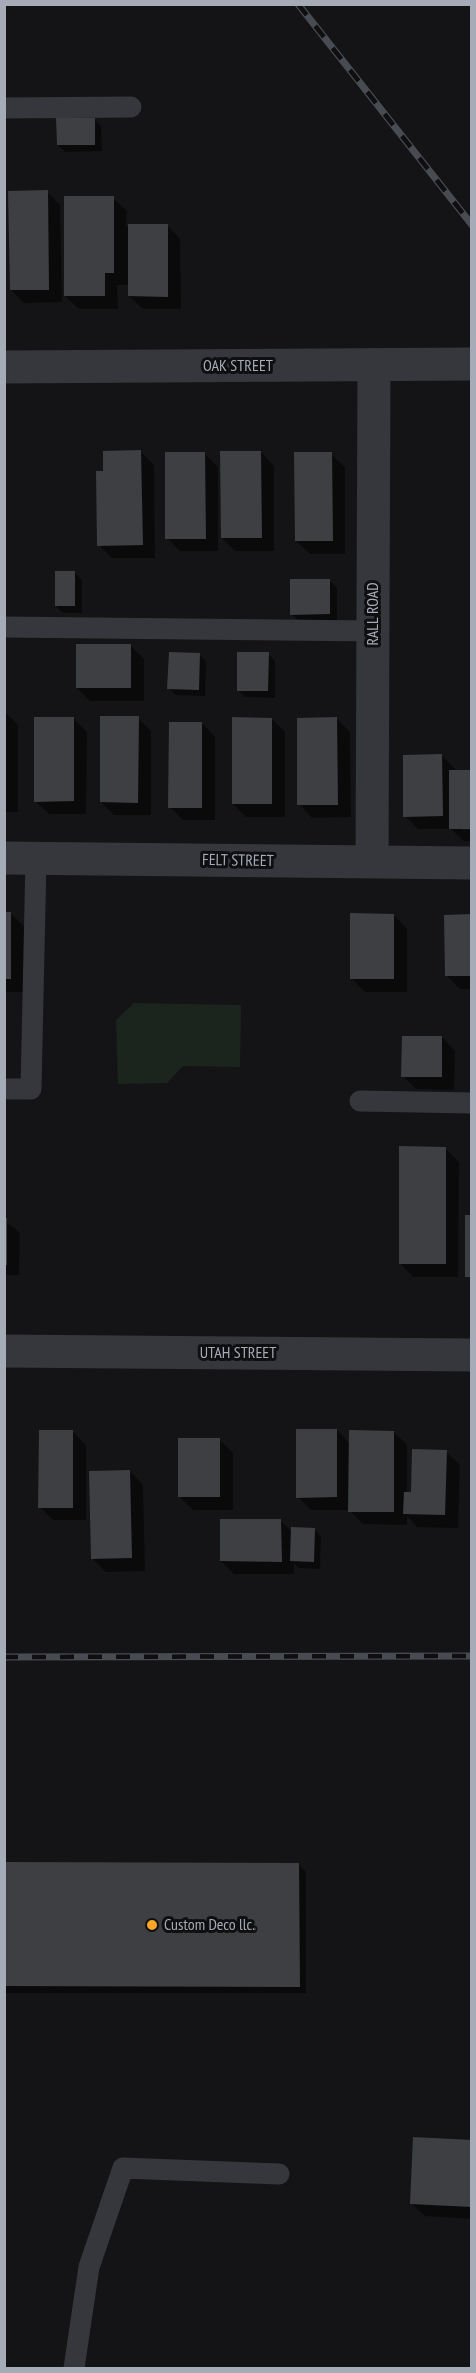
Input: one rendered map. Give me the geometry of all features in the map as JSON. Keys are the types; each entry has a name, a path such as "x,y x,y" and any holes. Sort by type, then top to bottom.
{"street":[{"name":"OAK STREET","path":"4,367 471,364"},
{"name":"RALL ROAD","path":"372,862 374,365"},
{"name":"FELT STREET","path":"20,858 471,863"},
{"name":"UTAH STREET","path":"4,1351 471,1355"}],"lane":[{"path":"4,108 131,107"},
{"path":"4,627 373,631"},
{"path":"4,1089 31,1089 20,858"},
{"path":"360,1101 471,1103"},
{"path":"75,2368 88,2267 123,2168 279,2174"}],"shaded area":[{"path":"134,1003 241,1005 240,1067 183,1066 167,1083 118,1084 116,1020"}],"building":[{"path":"56,118 95,118 95,145 57,145"},
{"path":"48,190 49,290 10,290 8,191"},
{"path":"64,196 114,196 114,273 105,273 105,296 64,296"},
{"path":"128,224 168,224 168,297 128,296"},
{"path":"141,450 143,545 97,546 96,471 103,471 103,451"},
{"path":"220,451 261,451 262,538 221,538"},
{"path":"165,452 205,452 206,539 165,539"},
{"path":"294,452 332,452 333,541 295,541"},
{"path":"55,571 75,571 75,606 55,606"},
{"path":"290,579 330,579 330,614 290,615"},
{"path":"76,644 131,644 131,688 76,688"},
{"path":"169,652 200,653 199,690 167,689"},
{"path":"237,652 269,652 268,691 237,691"},
{"path":"100,716 139,716 138,803 100,802"},
{"path":"34,717 74,717 74,801 34,802"},
{"path":"232,717 272,718 272,804 232,804"},
{"path":"337,717 338,805 297,805 297,718"},
{"path":"169,722 202,722 202,808 168,808"},
{"path":"442,754 443,816 403,817 403,755"},
{"path":"449,770 472,770 472,829 449,829"},
{"path":"4,912 11,912 11,979 4,979"},
{"path":"350,913 394,914 394,979 350,979"},
{"path":"472,914 472,976 445,976 444,915"},
{"path":"402,1036 442,1036 442,1077 401,1077"},
{"path":"399,1146 446,1147 446,1264 399,1264"},
{"path":"465,1215 472,1215 472,1277 465,1277"},
{"path":"4,1218 7,1218 7,1265 4,1265"},
{"path":"296,1429 337,1429 337,1497 296,1498"},
{"path":"39,1430 73,1430 73,1508 38,1508"},
{"path":"349,1430 394,1431 394,1512 348,1512"},
{"path":"178,1438 220,1438 220,1497 178,1497"},
{"path":"412,1449 447,1450 445,1515 403,1514 404,1492 411,1492"},
{"path":"130,1470 132,1558 91,1559 89,1471"},
{"path":"220,1519 281,1519 282,1562 220,1561"},
{"path":"291,1527 315,1528 314,1562 290,1561"},
{"name":"Custom Deco llc.","path":"4,1862 299,1863 300,1987 4,1986"},
{"path":"413,2137 472,2140 472,2207 410,2204"}],"railway":[{"path":"298,4 472,225"},
{"path":"4,1657 472,1656"}],"place":[{"name":"Custom Deco llc.","path":"152,1925"}]}
